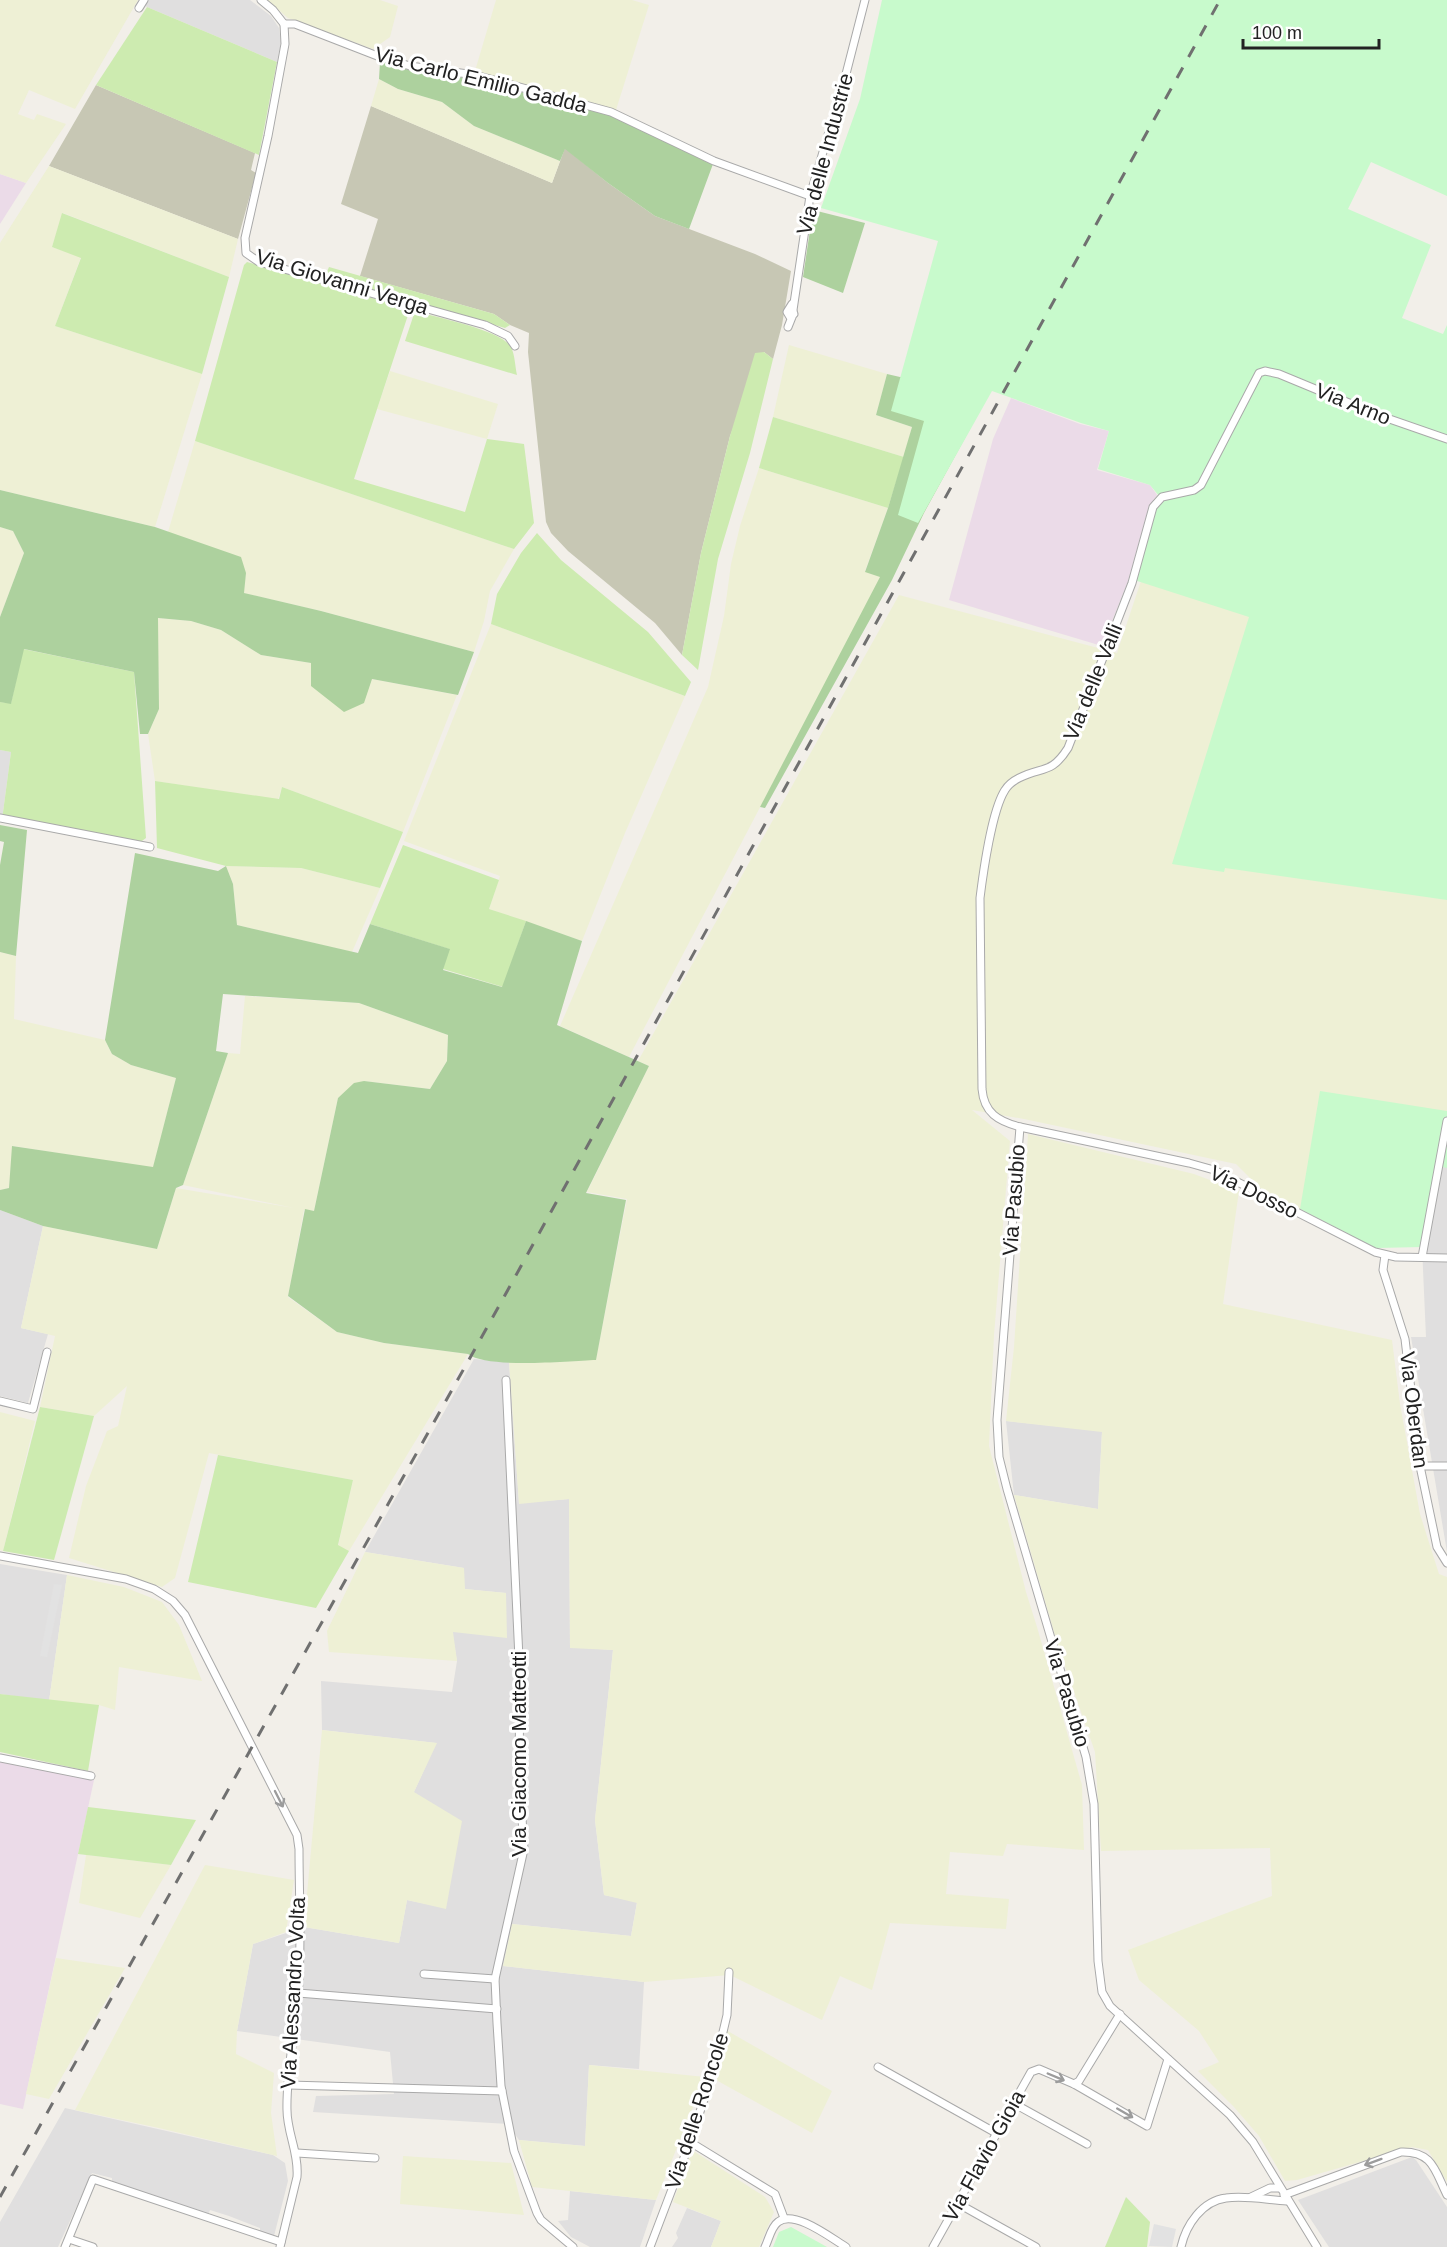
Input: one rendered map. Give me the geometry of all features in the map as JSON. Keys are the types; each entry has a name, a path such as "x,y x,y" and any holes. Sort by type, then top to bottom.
{"street":[{"path":"140,8 144,0"},
{"path":"261,0 284,24"},
{"name":"Via delle Industrie","path":"791,315 810,195 846,74 865,0"},
{"name":"Via Carlo Emilio Gadda","path":"284,24 295,24 380,57 410,66 475,75 611,112 714,161 810,195"},
{"name":"Via Giovanni Verga","path":"284,24 285,44 245,238 246,253 259,262 485,325 508,336 515,346"},
{"name":"Via Arno","path":"1259,373 1265,371 1279,374 1377,415 1447,439"},
{"name":"Via delle Valli","path":"1020,1127 993,1117 983,1100 982,1089 980,898 999,802 1009,784 1020,777 1044,771 1054,765 1068,748 1132,584 1153,507 1162,497 1194,490 1201,485 1259,373"},
{"path":"0,818 150,847"},
{"path":"1422,1257 1447,1121"},
{"name":"Via Dosso","path":"1020,1127 1188,1162 1214,1170 1385,1255 1447,1257"},
{"name":"Via Pasubio","path":"1020,1127 997,1420 999,1457 1086,1756 1094,1804 1098,1961 1102,1992 1110,2006 1230,2115 1253,2142 1317,2247"},
{"name":"Via Oberdan","path":"1385,1255 1383,1270 1405,1339 1420,1466 1437,1547 1447,1563"},
{"path":"0,1401 33,1409 47,1352"},
{"name":"Via Giacomo Matteotti","path":"506,1380 520,1680 519,1770 524,1849 495,1978 502,2091 514,2151 537,2213 573,2247"},
{"path":"1420,1466 1447,1466"},
{"name":"Via Alessandro Volta","path":"0,1556 126,1579 154,1589 173,1601 185,1615 297,1835 299,1849 298,1993 287,2109 291,2138 297,2153 297,2177 280,2244"},
{"path":"0,1758 91,1776"},
{"name":"Via delle Roncole","path":"650,2247 690,2142 715,2066 725,2029 729,1972"},
{"path":"424,1974 495,1978"},
{"path":"298,1993 496,2009"},
{"path":"1074,2084 1080,2081 1120,2014"},
{"path":"1074,2084 1147,2126 1168,2059"},
{"path":"878,2067 996,2133"},
{"name":"Via Flavio Gioia","path":"933,2247 1031,2072 1039,2069 1074,2084"},
{"path":"289,2085 502,2091"},
{"path":"1013,2103 1087,2144"},
{"path":"690,2142 775,2194 784,2218"},
{"path":"1180,2247 1189,2225 1198,2213 1212,2203 1226,2198 1284,2194 1401,2152 1415,2151 1428,2158 1447,2195"},
{"path":"297,2153 375,2157"},
{"path":"65,2247 93,2179 280,2244"},
{"path":"1246,2198 1270,2188 1284,2194"},
{"path":"957,2203 1036,2247"},
{"path":"765,2247 775,2225 784,2218 797,2219 846,2247"},
{"path":"69,2239 93,2247"}],"shaded area":[{"path":"0,0 138,0 75,109 29,90 18,114 34,120 37,114 66,124 26,183 0,174"},
{"path":"148,0 250,0 271,16 279,28 281,43 277,62 147,7 144,5"},
{"path":"267,0 380,0 398,6 390,37 373,49 288,18"},
{"path":"496,0 632,0 649,5 616,110 475,71"},
{"path":"379,79 398,89 442,102 474,126 560,161 552,183 371,106"},
{"path":"96,85 255,153 251,170 256,173 238,239 49,166"},
{"path":"371,106 552,183 565,148 608,183 655,216 755,254 791,271 782,325 773,359 764,352 730,436 701,553 682,655 655,623 568,551 551,533 546,522 528,352 529,333 510,325 494,314 360,276 378,219 341,204"},
{"path":"49,166 238,239 229,277 63,213 52,247 81,257 55,326 202,374 155,527 0,490 0,243"},
{"path":"0,174 26,183 0,224"},
{"path":"789,345 887,374 876,415 912,427 904,457 773,417"},
{"path":"390,371 498,404 487,439 377,409"},
{"path":"1011,398 1080,424 1109,431 1097,470 1150,485 1157,495 1149,506 1128,581 1102,646 949,600 993,439"},
{"path":"195,441 514,549 490,591 484,621 474,652 321,611 243,593 246,573 168,532"},
{"path":"1447,443 1447,1167 1437,1166 1300,1209 1261,1189 1236,1164 972,1110 1010,1141 994,1335 989,1446 1026,1592 1082,1785 1084,1850 1007,1844 1003,1856 950,1852 946,1894 1009,1899 1006,1929 890,1923 872,1990 840,1976 822,2020 730,1975 644,1982 503,1966 512,1924 631,1936 637,1903 604,1895 595,1820 613,1650 570,1648 569,1499 519,1504 509,1362 596,1359 627,1199 587,1192 649,1066 638,1061 899,595 1117,653 1166,506"},
{"path":"759,468 888,508 865,571 881,577 629,1057 560,1026 708,687 724,616 731,564 740,526"},
{"path":"0,527 13,531 24,553 0,617"},
{"path":"157,618 191,621 221,630 261,655 311,663 372,679 457,695 403,832 282,787 276,806 258,797 155,781 148,734 159,709"},
{"path":"491,624 685,696 625,833 582,941 489,909 500,876 404,841"},
{"path":"0,750 11,752 2,820 0,819"},
{"path":"226,866 301,868 380,888 352,952 237,925 233,884"},
{"path":"0,952 16,956 14,1019 105,1040 112,1054 131,1065 176,1078 153,1168 13,1146 9,1188 0,1190"},
{"path":"245,996 359,1003 448,1035 447,1061 430,1089 364,1081 338,1098 314,1211 304,1210 288,1297 337,1332 384,1343 468,1354 349,1551 338,1546 353,1480 209,1453 175,1578 162,1587 69,1558 86,1486 107,1431 118,1426 127,1386 94,1416 40,1407 55,1336 21,1328 43,1226 157,1249 176,1188 294,1208 183,1185 228,1053 240,1054"},
{"path":"1028,1134 1194,1174 1239,1191 1223,1304 1392,1340 1400,1404 1420,1514 1439,1574 1447,1577 1447,2182 1428,2150 1412,2147 1297,2180 1285,2181 1259,2136 1198,2071 1219,2062 1199,2031 1139,1980 1128,1950 1272,1896 1270,1848 1101,1851 1095,1752 1059,1649 1014,1495 1098,1509 1102,1432 1006,1421 1014,1347"},
{"path":"1437,1166 1447,1167 1447,1552 1411,1337 1426,1337 1422,1247"},
{"path":"0,1210 43,1226 21,1328 48,1334 28,1403 0,1396"},
{"path":"474,1359 509,1362 519,1503 569,1499 570,1647 613,1650 595,1820 604,1895 637,1902 631,1936 512,1924 503,1966 644,1982 639,2069 589,2065 585,2146 519,2140 508,2124 313,2112 316,2096 394,2094 390,2052 237,2031 253,1944 304,1927 399,1943 407,1900 446,1908 414,1792 436,1743 322,1730 321,1681 452,1692 457,1661 452,1632 506,1593 464,1589 464,1568 365,1552"},
{"path":"0,1412 35,1421 3,1551 0,1550"},
{"path":"1006,1421 1102,1431 1098,1509 1014,1495"},
{"path":"365,1552 464,1568 465,1589 506,1593 507,1638 453,1632 457,1661 329,1652 327,1631"},
{"path":"0,1564 67,1575 49,1701 0,1694"},
{"path":"67,1575 124,1587 162,1602 179,1625 202,1681 119,1667 115,1710 99,1705 49,1701"},
{"path":"54,1584 62,1585 47,1657 40,1656"},
{"path":"322,1730 437,1743 414,1792 462,1821 446,1909 407,1900 399,1943 304,1927"},
{"path":"0,1762 94,1780 23,2109 0,2104"},
{"path":"86,1855 171,1865 140,1918 79,1903"},
{"path":"205,1865 294,1880 286,1932 253,1944 237,2031 236,2054 274,2073 271,2113 277,2156 75,2110"},
{"path":"56,1958 125,1968 49,2099 26,2094"},
{"path":"726,2030 832,2091 812,2133 716,2080 723,2060"},
{"path":"589,2065 705,2077 656,2200 532,2187 519,2140 585,2146"},
{"path":"65,2108 273,2155 285,2163 288,2181 274,2236 260,2232 260,2228 229,2216 210,2210 208,2215 112,2182 112,2178 92,2173 58,2247 0,2247 0,2222"},
{"path":"692,2150 765,2197 774,2212 759,2247 711,2247 721,2221 673,2202"},
{"path":"403,2156 511,2163 524,2215 400,2204"},
{"path":"1412,2157 1447,2207 1447,2247 1329,2247 1298,2200"},
{"path":"570,2191 656,2200 640,2247 590,2247 571,2237 558,2221 568,2220"},
{"path":"687,2208 721,2221 711,2247 672,2247 678,2238 676,2233"},
{"path":"1154,2224 1176,2229 1172,2247 1149,2246"}],"green space":[{"path":"882,0 1447,0 1447,196 1371,162 1348,209 1431,245 1402,318 1443,334 1447,325 1447,900 1225,868 1224,872 1172,864 1249,617 1131,579 1159,496 1150,485 1098,469 1109,431 992,391 918,523 898,515 924,421 891,411 938,241 821,208 860,99"},
{"path":"147,7 277,62 259,155 96,85"},
{"path":"380,62 409,70 472,79 613,116 713,164 689,229 655,216 565,149 560,161 474,126 442,102 398,89 379,79"},
{"path":"813,210 865,223 843,293 803,277"},
{"path":"62,213 229,277 202,374 55,326 81,258 52,247"},
{"path":"247,262 410,309 354,479 465,512 487,439 524,444 534,523 514,549 195,441 244,265"},
{"path":"329,267 494,314 510,325 505,328 325,276"},
{"path":"415,311 482,330 505,341 511,347 517,375 405,341"},
{"path":"764,352 773,359 750,453 718,559 698,670 682,655 701,553 730,436 755,353"},
{"path":"1006,363 924,513 892,580 765,808 760,807 880,577 865,572 888,508 912,427 876,415 887,374 900,377"},
{"path":"773,417 904,457 888,508 759,468"},
{"path":"0,490 155,527 241,557 246,573 244,593 474,652 458,695 372,679 364,703 344,712 311,686 311,663 261,655 221,630 191,621 158,618 159,709 148,734 140,734 134,672 24,649 11,704 0,702 0,617 24,553 13,531 0,527"},
{"path":"537,533 561,560 648,632 691,682 685,696 491,624 497,594 521,553"},
{"path":"23,649 134,672 146,838 139,843 2,820 11,752 0,750 0,702 11,703"},
{"path":"155,781 279,799 282,787 403,832 380,888 301,868 226,866 157,848"},
{"path":"0,825 27,830 16,956 0,952 0,865 4,842 0,841"},
{"path":"403,845 499,880 489,909 526,921 503,987 443,969 449,949 370,924"},
{"path":"135,853 218,871 226,866 233,884 237,925 358,953 370,924 450,949 443,970 502,987 526,921 582,941 557,1025 649,1066 586,1193 626,1200 596,1360 510,1363 478,1359 468,1354 384,1343 337,1332 288,1296 305,1209 314,1211 338,1098 354,1083 364,1081 430,1089 447,1061 448,1035 359,1003 223,994 216,1051 228,1053 183,1185 176,1188 157,1249 43,1226 0,1210 0,1190 9,1188 12,1146 153,1167 176,1078 131,1065 112,1054 105,1040"},
{"path":"1320,1091 1447,1111 1447,1168 1438,1166 1422,1247 1376,1248 1300,1209"},
{"path":"40,1407 94,1416 54,1560 3,1551"},
{"path":"218,1455 353,1480 338,1545 349,1551 316,1608 188,1582"},
{"path":"0,1694 99,1705 88,1771 0,1752"},
{"path":"88,1807 196,1820 171,1865 78,1854"},
{"path":"1126,2197 1150,2222 1147,2247 1105,2247"},
{"path":"791,2227 827,2247 773,2247 779,2232"}],"railway":[{"path":"0,2197 499,1306 1220,0"}]}
